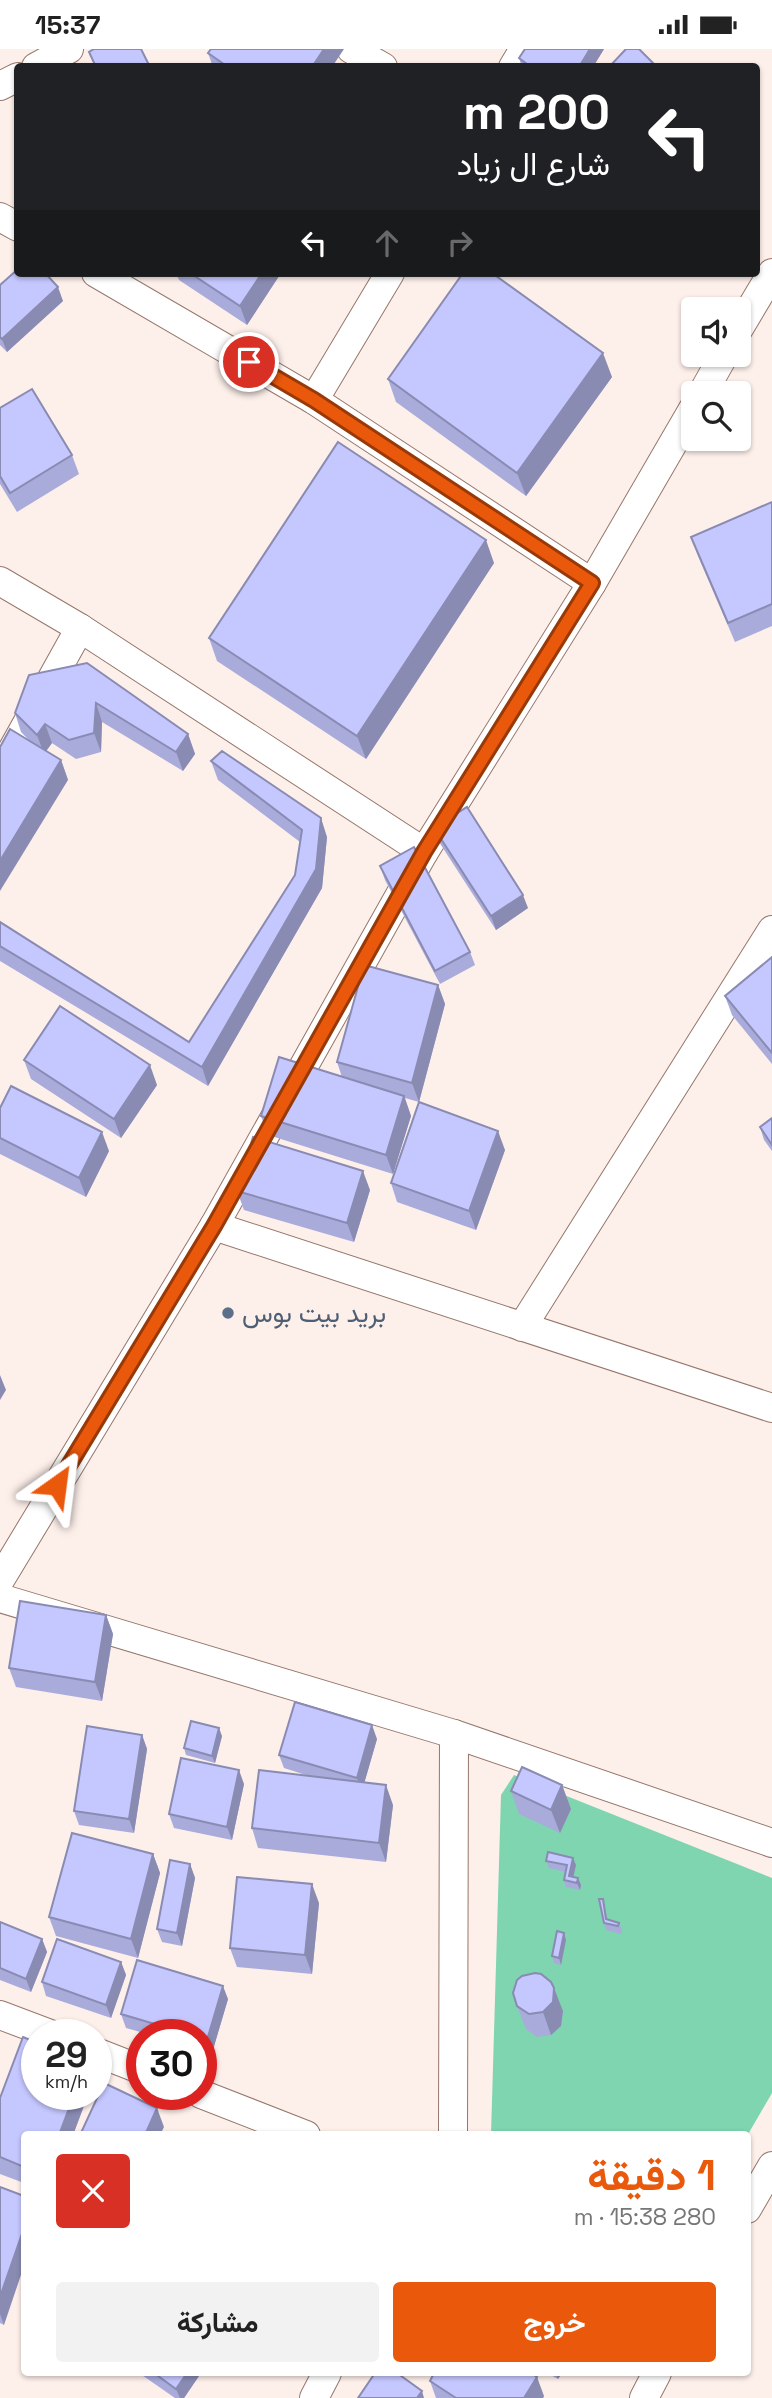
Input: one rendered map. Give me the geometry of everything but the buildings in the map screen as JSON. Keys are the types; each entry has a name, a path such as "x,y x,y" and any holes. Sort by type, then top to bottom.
{"street":[{"path":"43,63 69,49"},
{"path":"351,49 376,63"},
{"path":"751,308 772,273"},
{"path":"103,277 314,400 592,583"},
{"path":"314,400 388,277"},
{"path":"0,1580 214,1226 424,852 592,583 681,430"},
{"path":"0,581 80,628 424,852"},
{"path":"0,772 80,628"},
{"path":"522,1327 772,930"},
{"path":"214,1226 772,1408"},
{"path":"0,1598 454,1734 772,1843"},
{"path":"453,2131 454,1734"},
{"path":"0,2015 21,2023"},
{"path":"217,2100 296,2131"},
{"path":"751,2202 772,2166"},
{"path":"314,2398 325,2376"},
{"path":"644,2398 655,2376"}],"green space":[{"path":"514,1775 772,1878 772,2093 750,2131 491,2131 501,1795"}],"place":[{"name":"بريد بيت بوس","path":"228,1313"}],"route":[{"path":"57,1485 214,1226 424,852 592,583 314,400 249,362"}]}
